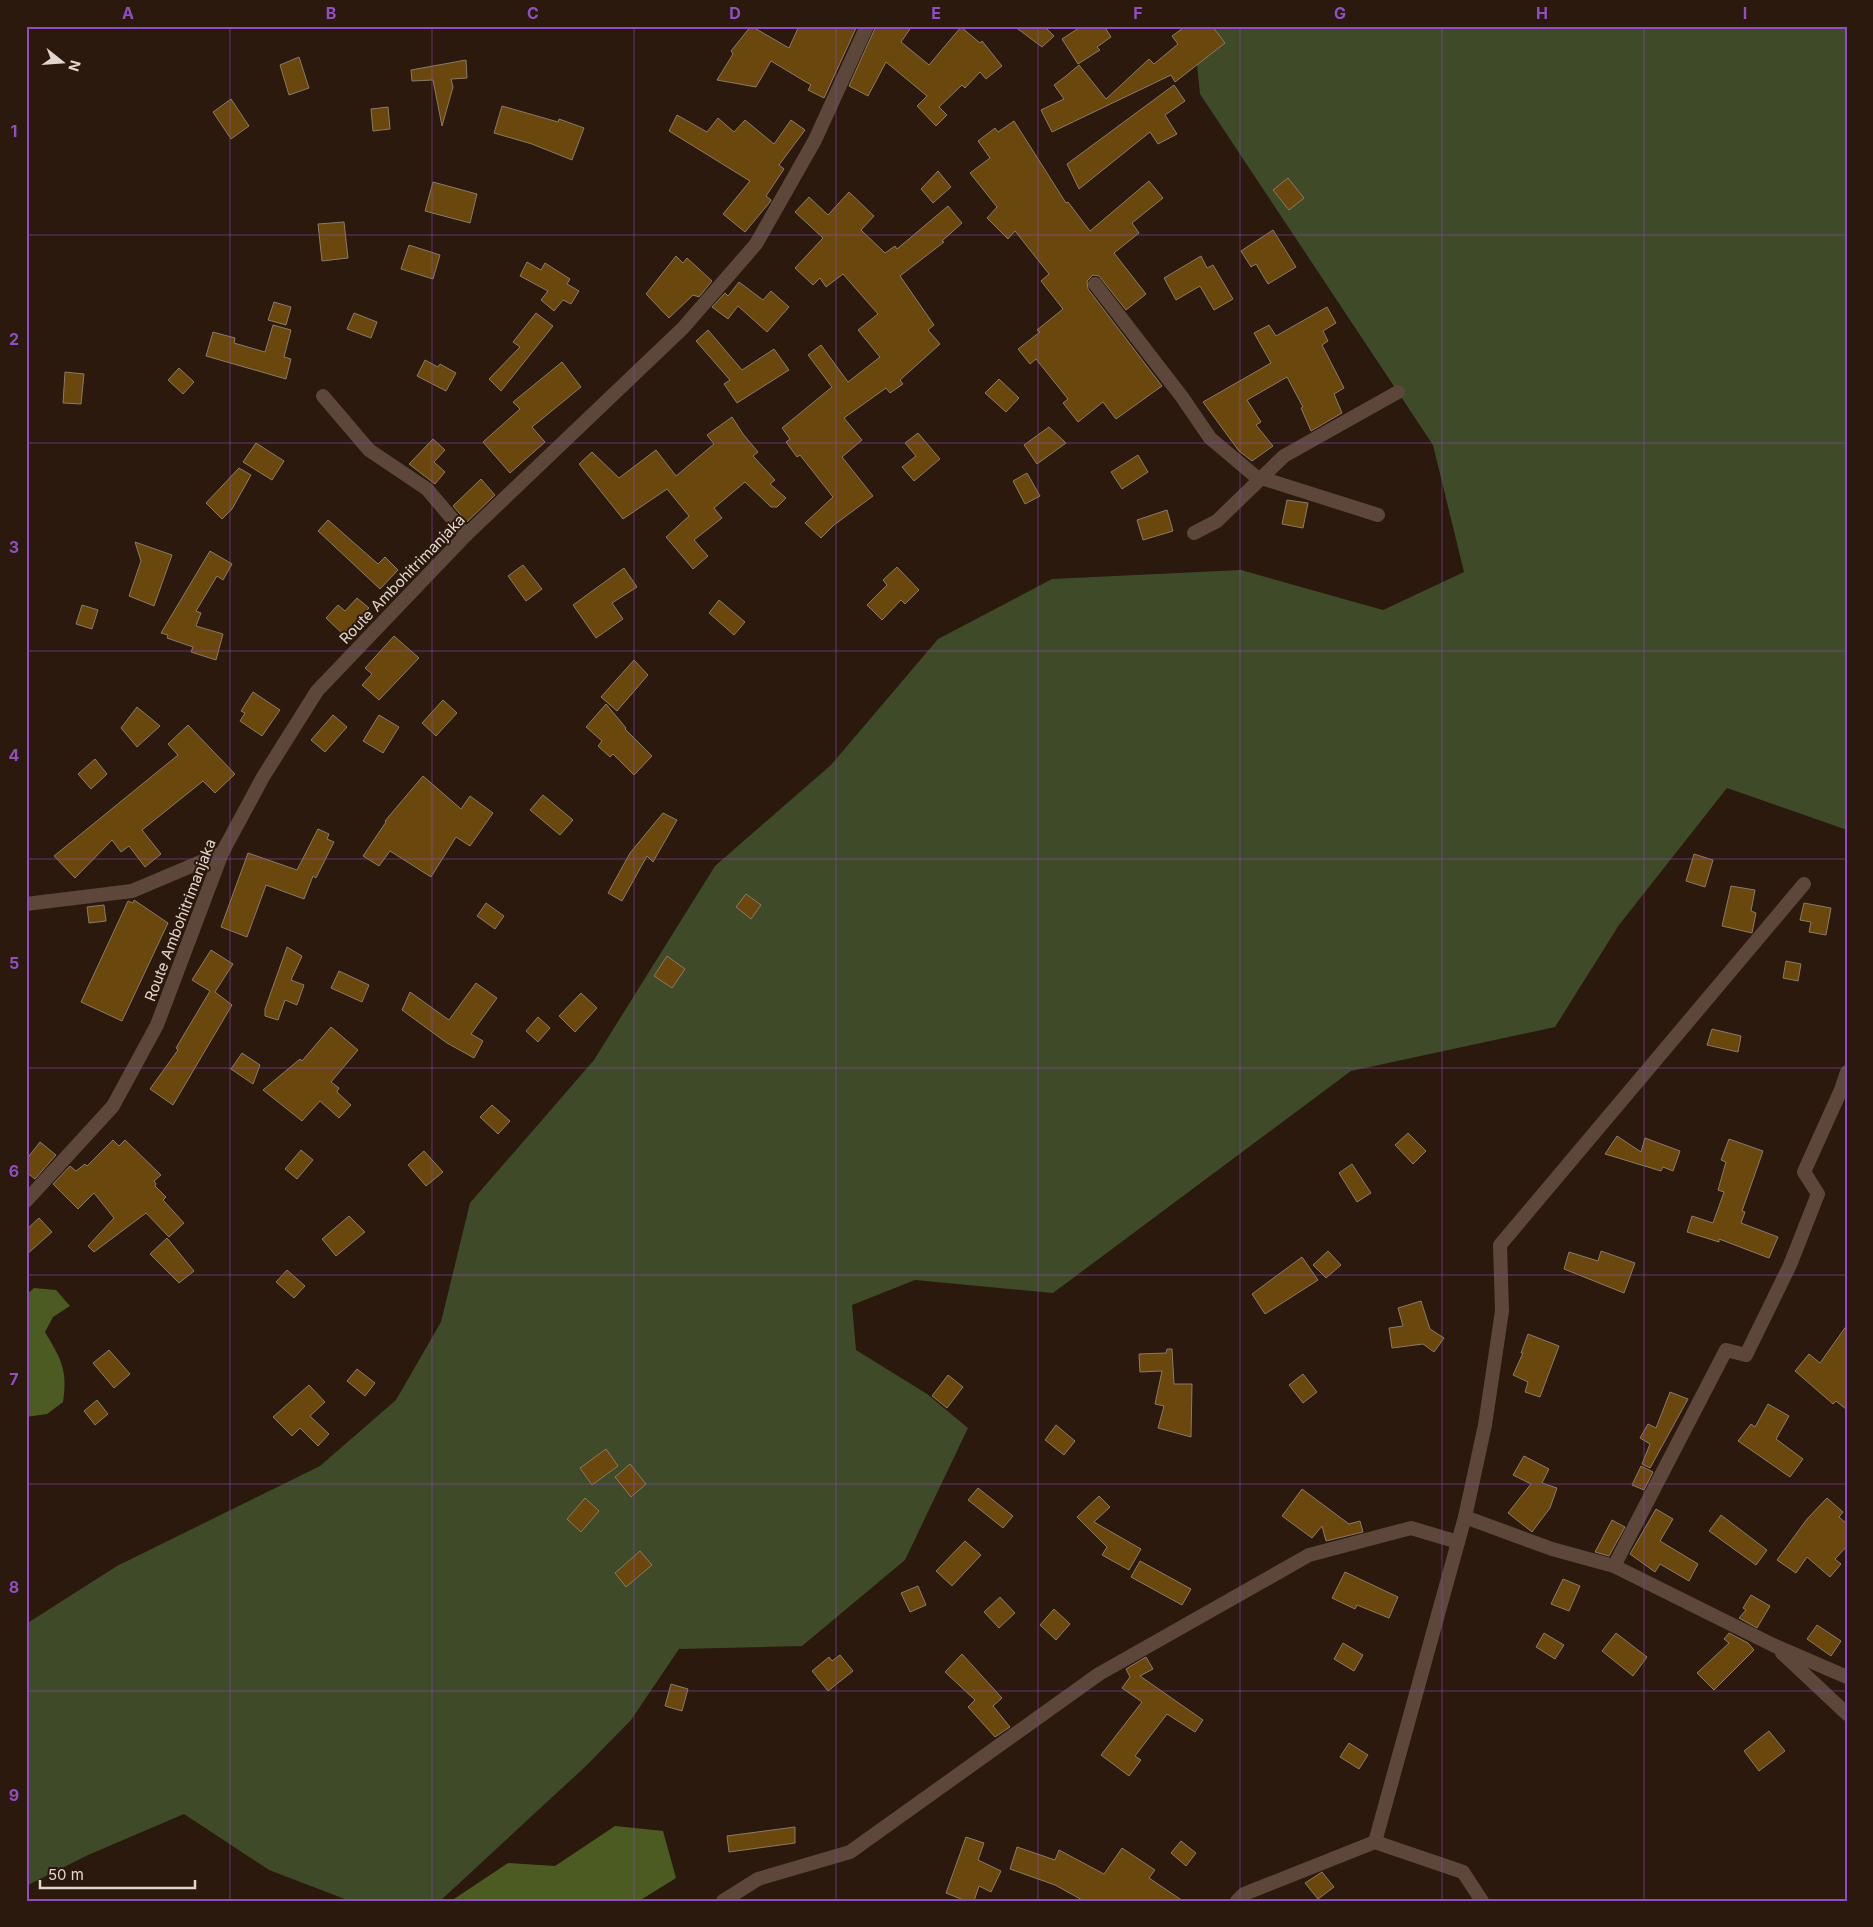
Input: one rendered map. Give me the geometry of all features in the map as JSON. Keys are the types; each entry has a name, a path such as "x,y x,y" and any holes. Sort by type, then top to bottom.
{"street":[{"name":"Route Ambohitrimanjaka","path":"26,1201 112,1106 117,1098 157,1025 222,853 263,777 317,691 466,535 683,328 756,244 816,140 868,26"},
{"path":"1095,284 1182,397 1210,438 1255,476 1378,515"},
{"path":"1194,533 1217,521 1284,456 1398,392"},
{"path":"323,396 370,450 427,489 466,535"},
{"path":"26,904 132,891 222,853"},
{"path":"1375,1842 1465,1517 1485,1425 1502,1312 1500,1245 1804,884"},
{"path":"1614,1566 1726,1350 1746,1355 1790,1265 1818,1194 1804,1172 1841,1090 1847,1072"},
{"path":"1465,1517 1552,1549 1614,1566 1773,1645 1847,1678"},
{"path":"723,1901 758,1879 850,1852 1099,1674 1309,1555 1411,1528 1458,1542"},
{"path":"1773,1645 1847,1714"},
{"path":"1237,1901 1244,1894 1375,1842 1463,1872 1482,1901"}],"green space":[{"path":"1193,26 1847,26 1847,830 1727,788 1619,925 1555,1027 1351,1071 1053,1293 915,1280 852,1305 856,1350 927,1394 968,1428 905,1560 802,1646 679,1649 631,1720 587,1765 440,1901 350,1901 269,1870 184,1814 88,1855 26,1886 26,1624 117,1566 320,1466 396,1400 441,1322 470,1203 594,1060 715,866 831,765 938,639 1052,579 1241,570 1383,610 1464,572 1433,445 1200,94"},
{"path":"34,1288 56,1290 70,1306 53,1317 45,1332 62,1365 65,1381 63,1402 47,1414 26,1417 26,1295"},
{"path":"615,1826 663,1831 676,1878 639,1901 451,1901 508,1863 555,1866"}],"building":[{"path":"751,26 789,48 799,26 857,26 824,98 808,90 811,85 771,61 756,87 717,80 733,54 731,51"},
{"path":"876,26 912,26 901,42 929,65 961,27 980,43 982,41 1002,66 986,79 980,72 965,88 962,85 939,107 947,115 936,126 917,106 927,96 886,62 868,96 849,86"},
{"path":"1014,26 1044,26 1054,36 1042,47"},
{"path":"1082,26 1104,26 1111,37 1097,47 1100,50 1078,64 1062,39"},
{"path":"1186,26 1212,26 1225,43 1175,82 1171,75 1052,132 1041,110 1064,99 1054,85 1079,65 1106,99 1149,59 1154,64 1178,44 1172,36"},
{"path":"299,57 309,88 289,95 280,65"},
{"path":"466,60 467,78 451,79 453,87 442,126 433,80 412,81 411,70"},
{"path":"1174,85 1185,101 1165,115 1177,134 1158,144 1150,132 1079,189 1067,164"},
{"path":"231,99 249,126 231,139 213,112"},
{"path":"502,106 558,122 559,119 584,128 572,160 532,144 494,133"},
{"path":"388,107 390,129 373,131 371,109"},
{"path":"677,115 707,132 718,118 734,132 745,120 774,144 791,120 805,130 779,165 784,169 766,196 771,200 770,202 745,232 723,214 750,181 669,131"},
{"path":"1014,121 1066,203 1068,202 1090,231 1149,181 1163,198 1132,223 1139,233 1114,253 1146,294 1126,310 1099,276 1093,275 1087,281 1088,289 1162,386 1116,419 1103,402 1078,422 1063,403 1068,399 1036,359 1030,364 1018,349 1040,332 1037,330 1063,309 1041,281 1049,274 1015,231 1008,239 987,218 997,207 970,173 990,158 978,141 995,128 998,132"},
{"path":"938,171 951,187 933,203 921,189"},
{"path":"1288,178 1304,198 1289,210 1273,190"},
{"path":"433,182 477,194 470,223 425,211"},
{"path":"849,192 874,216 861,230 885,253 895,246 897,249 948,206 962,223 942,241 944,242 900,276 934,325 928,330 940,344 900,380 903,384 890,393 886,388 844,418 862,440 842,457 873,496 834,525 821,538 805,523 833,497 800,455 797,457 786,442 790,439 782,428 832,387 808,355 821,345 848,382 880,357 858,330 878,314 843,274 826,287 820,278 813,285 795,268 823,238 795,212 809,197 828,215"},
{"path":"344,222 348,258 322,261 318,224"},
{"path":"1273,230 1296,267 1268,284 1256,264 1251,267 1241,251"},
{"path":"409,245 440,255 433,279 401,269"},
{"path":"676,256 683,263 687,258 712,281 699,297 693,295 669,318 646,294"},
{"path":"1201,256 1207,268 1213,265 1233,299 1214,310 1200,286 1176,300 1164,278"},
{"path":"527,262 541,270 545,263 570,279 567,284 579,291 571,304 563,300 554,311 541,300 548,291 520,276"},
{"path":"739,282 763,300 771,291 789,307 767,332 738,306 728,319 712,307 725,293 728,296"},
{"path":"274,302 291,307 286,325 268,320"},
{"path":"1327,307 1336,323 1323,331 1328,341 1322,345 1344,388 1334,394 1342,413 1311,431 1301,408 1303,407 1287,377 1247,400 1261,422 1256,425 1273,446 1252,461 1239,451 1203,402 1271,363 1254,333 1269,325 1276,336"},
{"path":"354,313 377,322 371,338 347,329"},
{"path":"536,313 553,326 501,391 489,379 520,347 513,342"},
{"path":"273,325 291,330 284,357 291,359 286,379 206,356 213,332 235,338 234,343 265,352"},
{"path":"708,330 742,370 774,349 789,370 737,403 724,384 730,380 696,341"},
{"path":"425,360 438,367 440,364 456,373 446,391 417,376"},
{"path":"562,362 581,387 532,427 545,442 510,473 483,442 520,409 513,402"},
{"path":"179,368 194,382 183,394 168,380"},
{"path":"65,372 84,374 81,404 63,403"},
{"path":"999,379 1019,398 1006,412 985,393"},
{"path":"732,417 758,452 753,456 775,480 770,484 786,498 777,507 771,507 745,482 714,508 722,518 694,540 708,556 693,569 666,537 689,516 667,489 623,519 579,464 592,452 619,478 656,450 676,476 714,444 707,435"},
{"path":"1049,427 1066,443 1037,464 1024,445"},
{"path":"918,433 940,459 914,481 902,467 916,456 905,443"},
{"path":"433,439 445,450 434,462 445,472 435,484 409,464"},
{"path":"256,443 284,461 272,480 243,462"},
{"path":"1138,455 1148,472 1122,489 1111,472"},
{"path":"239,468 251,475 232,509 222,519 206,503"},
{"path":"1027,473 1040,496 1025,504 1013,481"},
{"path":"481,479 495,495 467,522 453,506"},
{"path":"1287,500 1308,503 1303,528 1282,524"},
{"path":"1167,510 1173,531 1143,540 1137,520"},
{"path":"328,520 378,564 385,557 398,570 380,589 318,531"},
{"path":"135,542 172,555 154,606 129,596 141,561"},
{"path":"210,551 232,564 223,580 217,576 196,611 201,613 196,626 223,634 216,660 191,652 193,647 167,638 168,635 161,633"},
{"path":"523,565 542,589 526,601 508,576"},
{"path":"897,567 919,590 905,604 901,600 882,620 867,605 887,585 883,580"},
{"path":"624,568 637,587 612,603 623,619 596,638 573,605"},
{"path":"357,598 369,608 344,635 326,618 338,605 345,611"},
{"path":"719,600 745,622 734,635 709,613"},
{"path":"82,605 98,610 92,629 76,624"},
{"path":"394,636 419,658 379,700 362,685 372,674 365,668"},
{"path":"634,660 648,675 617,711 601,697"},
{"path":"253,692 280,710 262,736 240,721 245,713 241,711"},
{"path":"443,700 457,713 436,736 422,723"},
{"path":"606,704 625,729 652,756 634,775 613,754 610,757 598,746 602,741 586,727"},
{"path":"137,707 160,726 137,747 121,728"},
{"path":"333,715 347,727 325,752 311,740"},
{"path":"379,715 399,727 383,753 363,741"},
{"path":"188,725 235,774 215,793 203,781 142,830 161,854 145,867 129,846 121,852 112,840 75,878 54,856 178,755 168,744"},
{"path":"95,759 107,774 91,789 78,774"},
{"path":"423,776 461,809 470,796 493,813 470,846 456,837 431,877 390,851 379,866 363,856 385,821"},
{"path":"543,795 573,820 560,835 530,810"},
{"path":"663,813 677,820 653,862 647,856 622,901 608,893 630,853"},
{"path":"318,829 329,834 327,839 334,842 316,878 313,876 304,899 266,885 247,937 221,927 248,853 297,870"},
{"path":"1694,854 1713,860 1705,887 1686,881"},
{"path":"1731,886 1755,890 1751,911 1756,913 1752,933 1722,926"},
{"path":"746,894 761,905 751,919 736,907"},
{"path":"134,900 168,923 122,1021 81,1002 128,901 133,903"},
{"path":"486,903 504,916 495,929 477,916"},
{"path":"1804,903 1831,908 1826,935 1809,932 1811,922 1800,920"},
{"path":"104,905 106,921 89,923 87,907"},
{"path":"287,947 302,956 291,980 304,985 297,1005 285,1000 278,1020 265,1016 265,1009"},
{"path":"211,950 233,964 215,992 232,1005 173,1105 150,1089 178,1050 176,1048 210,991 192,980"},
{"path":"667,956 685,969 672,988 654,976"},
{"path":"1786,961 1801,964 1798,981 1783,978"},
{"path":"339,971 369,985 362,1002 331,988"},
{"path":"476,983 497,998 471,1034 483,1041 474,1058 447,1043 402,1010 410,992 449,1020"},
{"path":"581,993 597,1008 575,1032 559,1016"},
{"path":"538,1017 550,1028 538,1042 526,1031"},
{"path":"331,1027 358,1050 331,1082 339,1088 337,1092 351,1105 339,1118 320,1101 302,1121 263,1090 300,1059 302,1061"},
{"path":"1712,1029 1741,1036 1738,1052 1707,1045"},
{"path":"242,1053 260,1065 253,1084 231,1069"},
{"path":"492,1105 510,1121 498,1134 480,1117"},
{"path":"1408,1133 1426,1151 1413,1164 1395,1145"},
{"path":"1617,1136 1641,1152 1645,1138 1680,1151 1673,1171 1663,1167 1661,1171 1605,1154"},
{"path":"1729,1139 1763,1151 1742,1211 1745,1212 1741,1223 1778,1237 1769,1258 1719,1239 1719,1242 1687,1232 1692,1216 1713,1223 1724,1192 1718,1190 1726,1162 1721,1160"},
{"path":"113,1140 119,1146 125,1140 161,1175 154,1181 155,1186 166,1197 163,1200 184,1223 169,1237 146,1213 94,1252 88,1246 114,1218 94,1193 78,1209 53,1184 70,1166 76,1171 85,1164 87,1166"},
{"path":"40,1142 56,1155 35,1179 26,1172 26,1160"},
{"path":"301,1150 313,1160 297,1179 285,1169"},
{"path":"424,1151 443,1172 426,1186 408,1165"},
{"path":"1352,1164 1371,1193 1357,1202 1339,1173"},
{"path":"349,1216 365,1232 336,1256 322,1239"},
{"path":"39,1218 52,1232 26,1255 26,1230"},
{"path":"167,1238 194,1271 179,1283 150,1254"},
{"path":"1328,1251 1341,1265 1326,1278 1313,1265"},
{"path":"1601,1251 1635,1263 1624,1293 1564,1269 1569,1252 1598,1261"},
{"path":"1302,1257 1318,1280 1265,1314 1252,1294"},
{"path":"287,1270 305,1286 294,1298 276,1282"},
{"path":"1421,1301 1430,1329 1444,1338 1434,1352 1423,1344 1392,1348 1389,1328 1403,1326 1398,1308"},
{"path":"1847,1325 1847,1410 1836,1401 1833,1404 1795,1371 1809,1354 1820,1363"},
{"path":"1528,1334 1559,1346 1540,1397 1525,1392 1528,1382 1513,1375 1523,1353 1521,1353"},
{"path":"1167,1349 1172,1349 1174,1384 1192,1384 1191,1437 1158,1428 1164,1406 1155,1404 1162,1371 1140,1372 1139,1354 1166,1353"},
{"path":"109,1350 130,1374 114,1388 93,1363"},
{"path":"357,1369 375,1383 365,1396 347,1381"},
{"path":"1303,1374 1317,1392 1303,1403 1289,1385"},
{"path":"948,1375 963,1387 947,1408 932,1396"},
{"path":"309,1385 325,1402 310,1416 329,1434 318,1446 300,1428 292,1436 273,1417"},
{"path":"1670,1392 1688,1399 1650,1468 1642,1464 1650,1444 1640,1438 1648,1424 1656,1428"},
{"path":"97,1400 108,1414 95,1425 84,1411"},
{"path":"1768,1404 1789,1416 1776,1439 1803,1459 1790,1477 1738,1441 1751,1424 1755,1427"},
{"path":"1056,1425 1075,1441 1064,1455 1045,1440"},
{"path":"606,1449 618,1466 592,1485 580,1468"},
{"path":"1524,1456 1549,1469 1542,1483 1557,1488 1550,1508 1532,1532 1508,1513 1531,1484 1513,1475"},
{"path":"630,1464 646,1484 631,1497 615,1477"},
{"path":"1641,1466 1653,1472 1644,1490 1632,1485"},
{"path":"978,1488 1013,1516 1003,1528 968,1500"},
{"path":"1302,1489 1349,1524 1360,1521 1363,1532 1326,1541 1322,1526 1312,1538 1282,1516"},
{"path":"1099,1496 1110,1507 1094,1522 1141,1549 1129,1570 1102,1555 1107,1547 1077,1517"},
{"path":"585,1498 599,1511 581,1532 567,1519"},
{"path":"1827,1498 1843,1512 1839,1517 1847,1524 1847,1546 1835,1559 1841,1564 1830,1577 1807,1557 1796,1573 1777,1560 1807,1519"},
{"path":"1656,1509 1673,1519 1660,1541 1698,1564 1689,1581 1660,1564 1655,1572 1630,1554"},
{"path":"1721,1515 1767,1550 1756,1565 1709,1531"},
{"path":"1612,1520 1625,1527 1609,1556 1595,1552"},
{"path":"965,1541 981,1555 952,1586 936,1571"},
{"path":"640,1551 652,1565 626,1587 615,1573"},
{"path":"1140,1561 1191,1589 1182,1605 1131,1577"},
{"path":"1345,1572 1398,1597 1389,1618 1357,1605 1355,1609 1332,1598"},
{"path":"1563,1579 1580,1586 1569,1611 1551,1604"},
{"path":"918,1586 926,1605 910,1612 901,1593"},
{"path":"1751,1595 1770,1606 1757,1628 1739,1618 1746,1610 1743,1608"},
{"path":"1000,1597 1015,1613 999,1628 984,1612"},
{"path":"1054,1609 1070,1624 1056,1640 1040,1625"},
{"path":"1817,1625 1841,1641 1831,1656 1807,1639"},
{"path":"1544,1633 1564,1645 1555,1659 1536,1647"},
{"path":"1616,1633 1647,1657 1633,1676 1602,1651"},
{"path":"1729,1633 1748,1643 1754,1650 1714,1690 1697,1673 1729,1643 1724,1639"},
{"path":"1343,1643 1363,1655 1354,1671 1334,1659"},
{"path":"962,1654 1002,1698 993,1706 1010,1727 995,1737 968,1707 975,1700 945,1672"},
{"path":"840,1655 853,1671 828,1691 812,1671 829,1657 832,1661"},
{"path":"1146,1657 1153,1669 1140,1676 1203,1720 1195,1732 1167,1714 1135,1756 1141,1760 1129,1776 1101,1755 1142,1702 1122,1688 1130,1677 1126,1669"},
{"path":"671,1684 688,1689 682,1711 665,1706"},
{"path":"1769,1731 1785,1751 1759,1771 1744,1751"},
{"path":"1349,1743 1368,1755 1359,1769 1340,1757"},
{"path":"795,1827 795,1843 729,1852 727,1836"},
{"path":"966,1837 984,1843 978,1860 1001,1871 991,1892 979,1886 974,1901 966,1901 946,1893"},
{"path":"1181,1841 1196,1853 1186,1866 1171,1853"},
{"path":"1017,1847 1055,1860 1059,1850 1104,1874 1122,1848 1155,1870 1149,1878 1183,1901 1084,1901 1055,1885 1010,1869"},
{"path":"1322,1872 1334,1887 1318,1899 1305,1883"}]}
